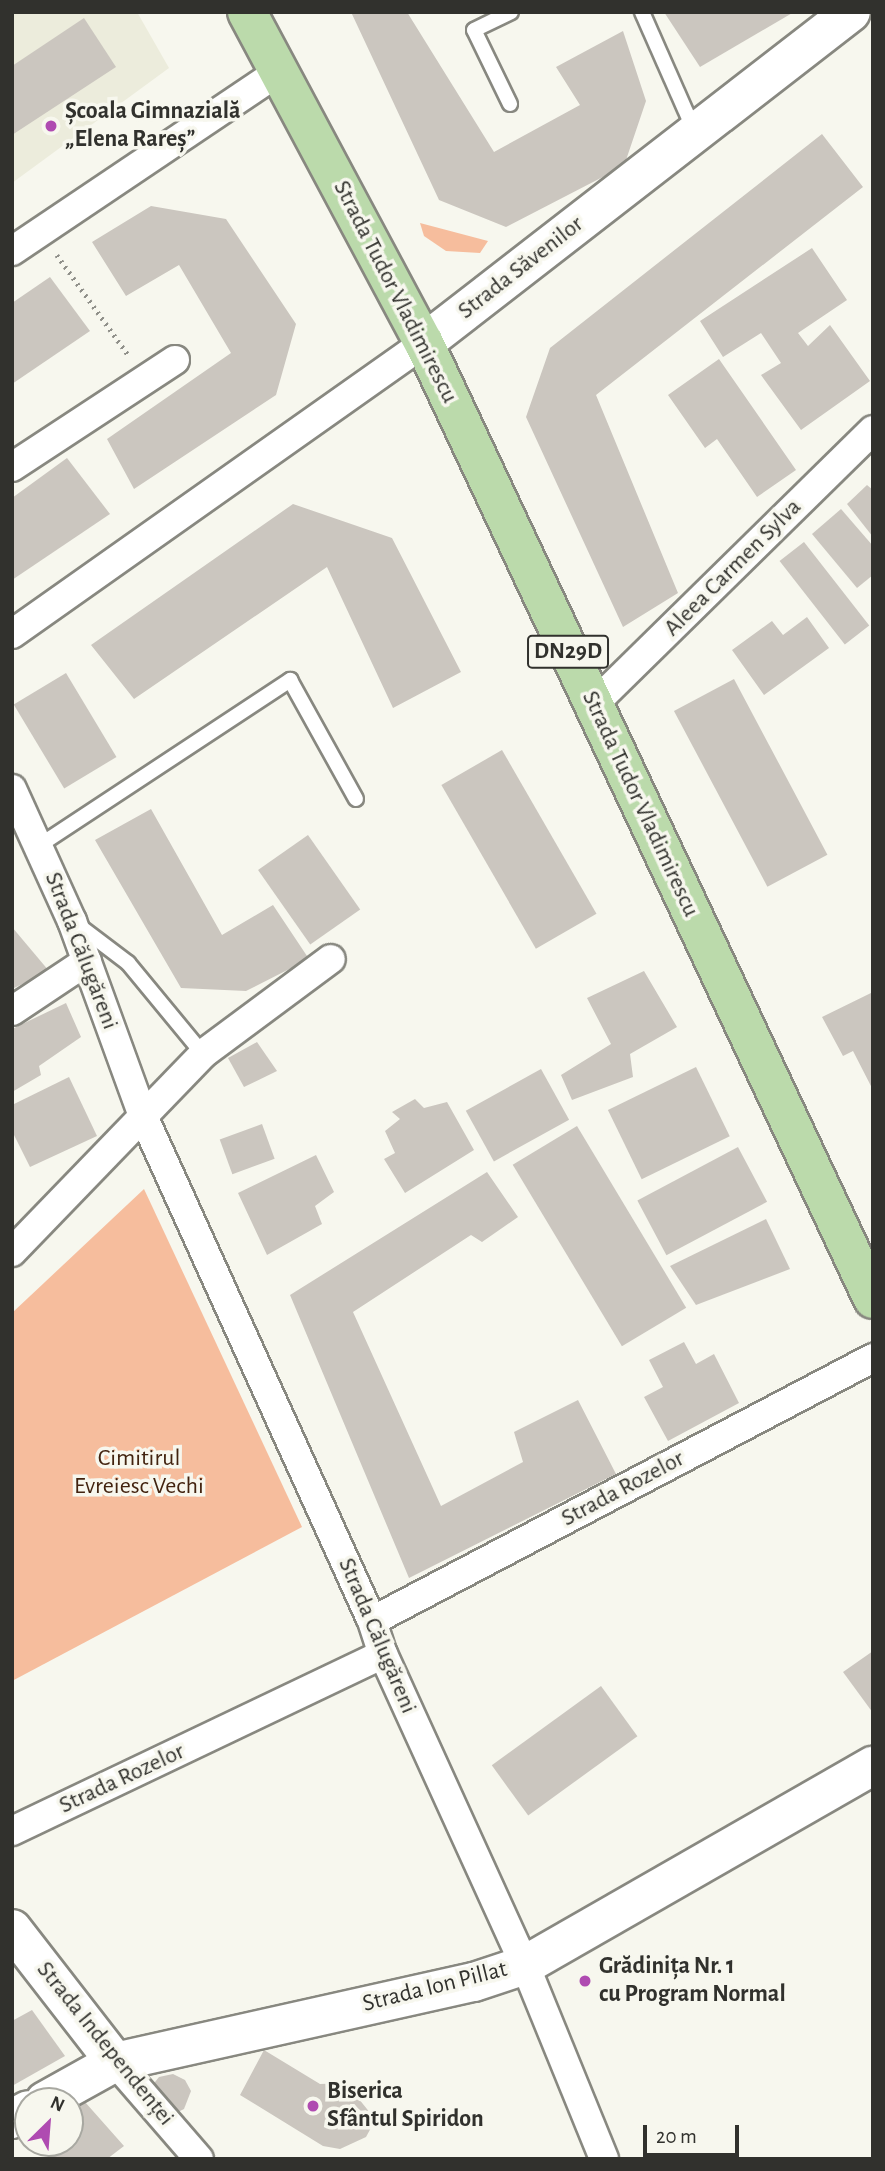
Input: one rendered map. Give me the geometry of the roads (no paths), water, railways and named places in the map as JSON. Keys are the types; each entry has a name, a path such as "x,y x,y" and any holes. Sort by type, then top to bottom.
{"main road":[{"name":"Strada Tudor Vladimirescu","path":"247,12 281,71 424,344 873,1299"},
{"name":"Strada Săvenilor","path":"424,344 851,12"},
{"name":"Strada Ion Pillat","path":"69,2087 115,2062 474,1982 524,1965 873,1766"},
{"name":"Strada Independenței","path":"12,1929 115,2062"}],"street":[{"path":"12,251 281,71"},
{"name":"Strada Săvenilor","path":"12,634 424,344"},
{"path":"12,467 174,360"},
{"name":"Aleea Carmen Sylva","path":"593,705 873,430"},
{"name":"Strada Călugăreni","path":"12,789 40,845 72,921 143,1116 372,1621 383,1654 524,1965 604,2159"},
{"path":"12,1252 203,1054 331,959"},
{"path":"12,1011 87,961"},
{"name":"Strada Rozelor","path":"372,1621 873,1358"},
{"name":"Strada Rozelor","path":"12,1831 383,1654"},
{"name":"Strada Independenței","path":"115,2062 199,2159"}],"lane":[{"path":"510,104 474,30 511,12"},
{"path":"642,12 696,133"},
{"path":"40,845 290,680 356,799"},
{"path":"72,921 128,963 203,1054"}],"place":[{"name":"Școala Gimnazială „Elena Rareș”","path":"51,126"},
{"name":"Grădinița Nr. 1 cu Program Normal","path":"585,1981"},
{"name":"Biserica Sfântul Spiridon","path":"313,2106"}],"park label":[{"name":"Cimitirul Evreiesc Vechi","path":"139,1473"}]}
